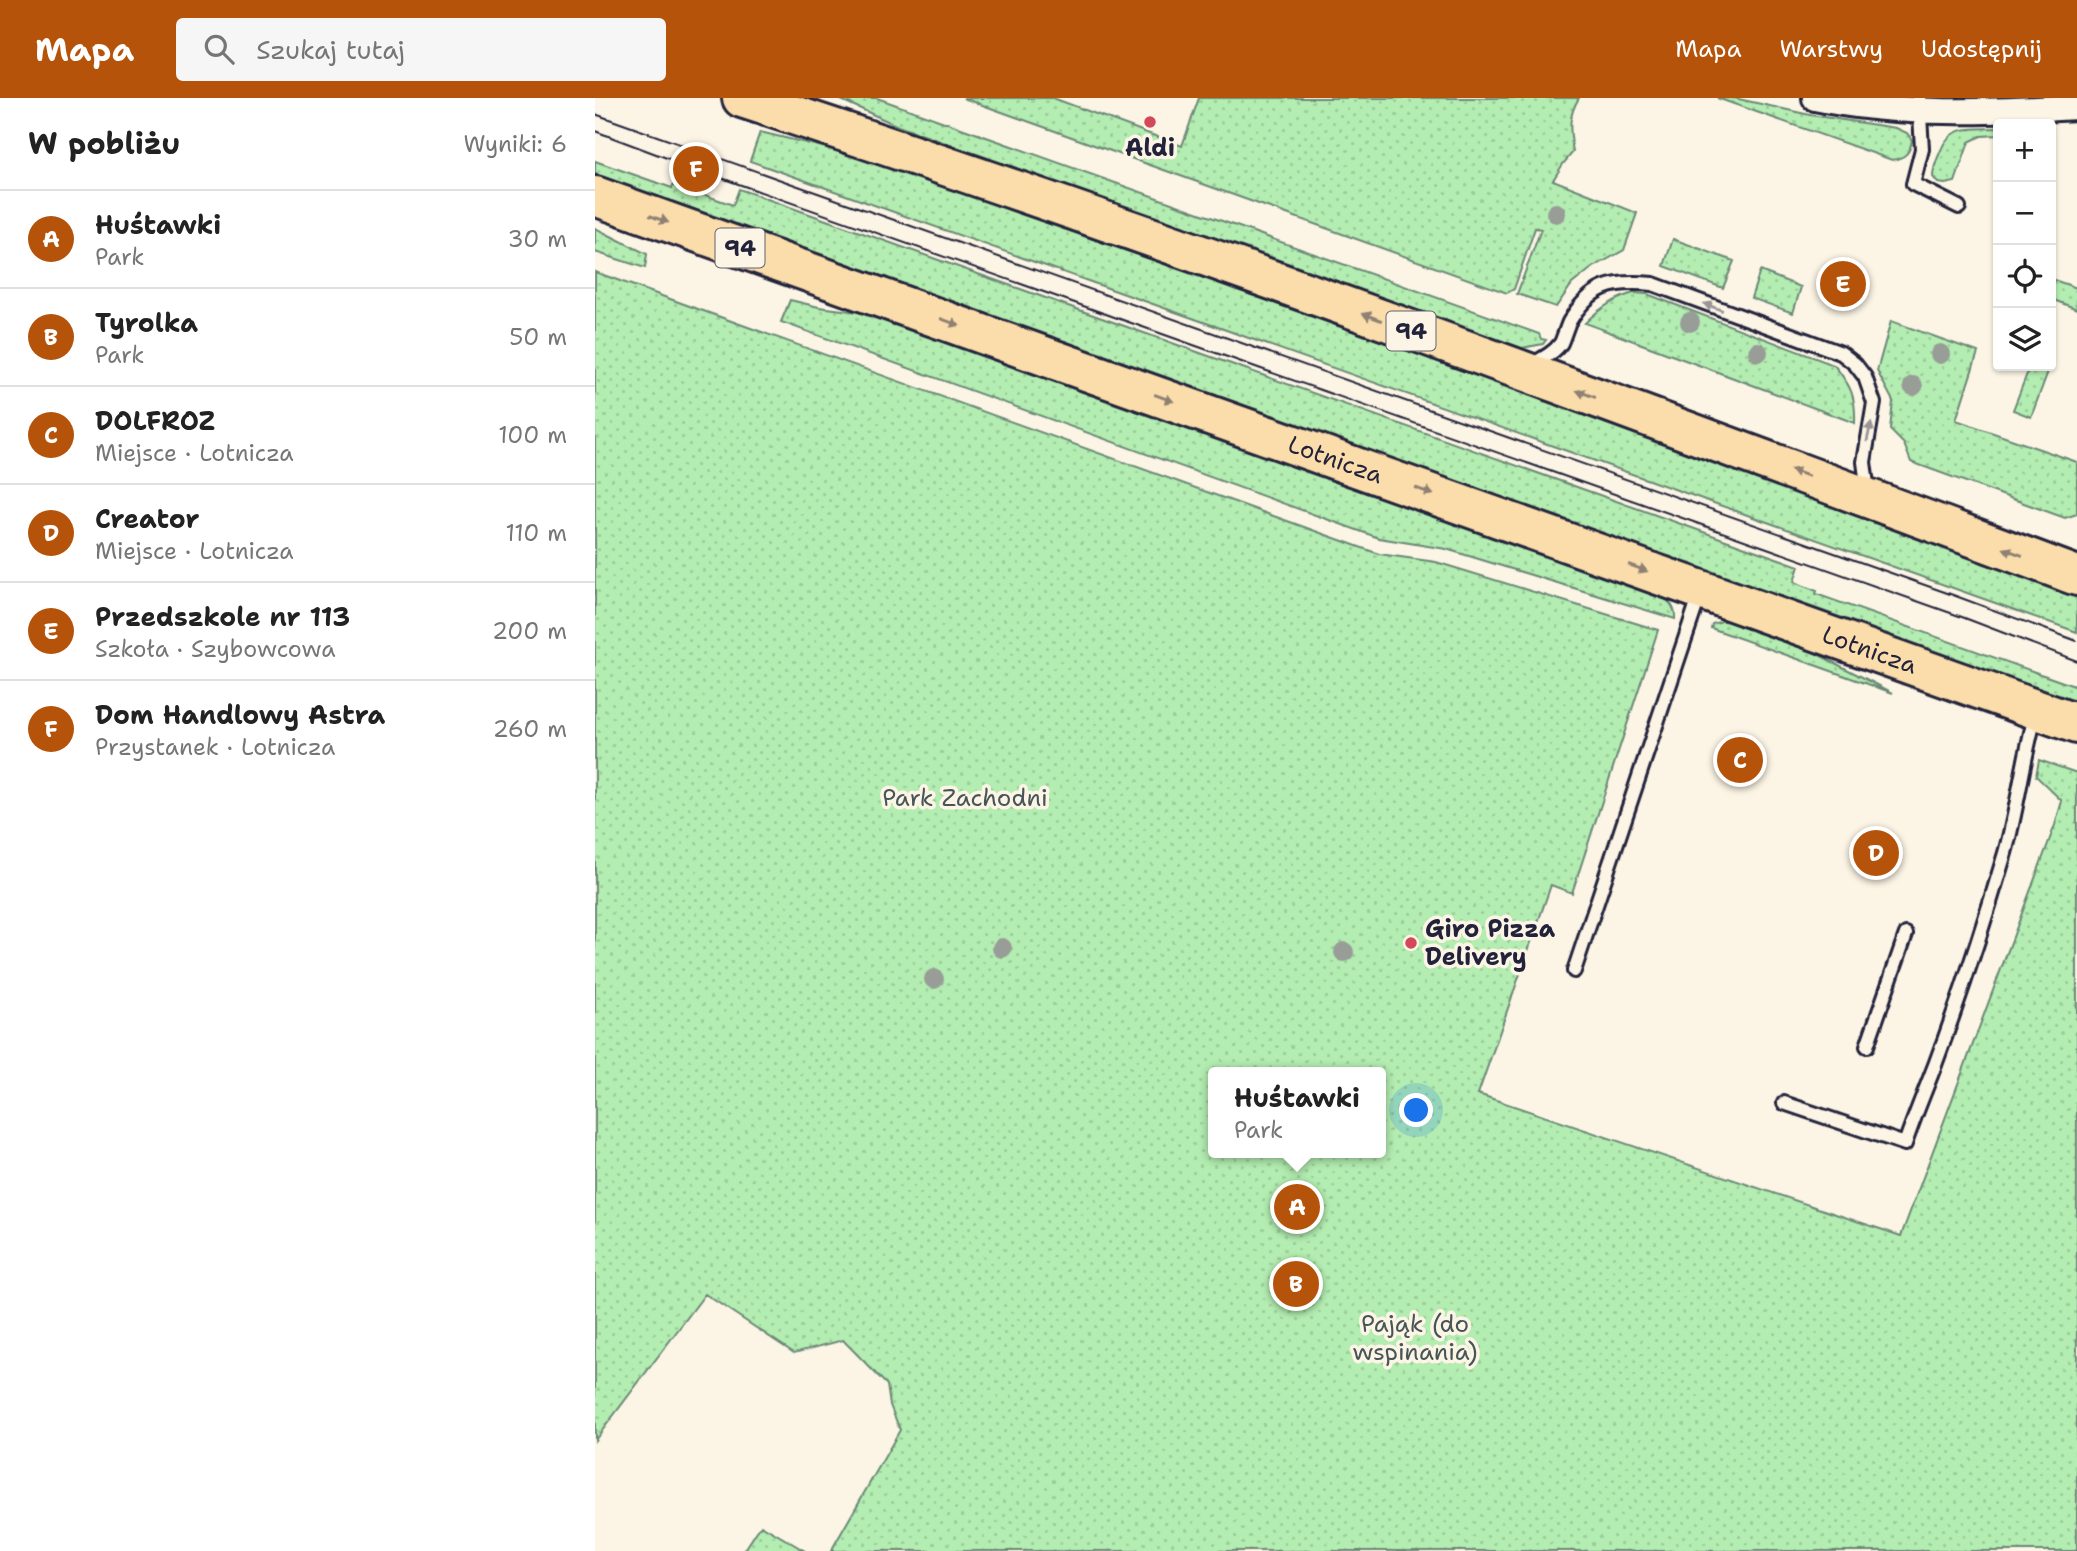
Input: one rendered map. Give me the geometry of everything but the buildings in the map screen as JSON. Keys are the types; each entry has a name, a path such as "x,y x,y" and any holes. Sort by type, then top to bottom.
{"main road":[{"name":"94","path":"742,98 922,157 1520,369 2077,576"},
{"name":"Lotnicza","path":"595,196 2077,724"}],"street":[{"path":"1815,98 2007,111 2077,107"}],"lane":[{"path":"1919,104 1922,149 1913,184 1959,207"},
{"path":"1520,369 1555,350 1577,310 1595,292 1612,284 1629,281 1653,284 1841,353 1855,364 1865,377 1874,403 1864,462 1865,482 1870,499"},
{"path":"1574,971 1702,590"},
{"path":"1784,1103 1905,1144 1982,930 2015,817 2037,709"},
{"path":"1867,1046 1906,934"}],"green space":[{"path":"837,98 877,98 1539,334 1541,339 1546,340 1543,344 1522,348 898,126"},
{"path":"963,98 1053,98 1182,146 1199,98 1579,98 1571,118 1573,152 1553,180 1637,213 1624,250 1592,268 1572,284 1556,307 1517,294 1541,229 1535,228 1514,289 1507,293"},
{"path":"1717,98 1734,98 1810,115 1896,128 1907,133 1912,140 1911,145 1906,154 1892,160"},
{"path":"1993,128 1993,135 1981,136 1969,142 1955,182 1938,183 1933,177 1934,166 1945,142 1957,132"},
{"path":"760,132 852,154 892,167 1546,400 2077,597 2077,632 750,161"},
{"path":"595,161 672,188 674,184 733,205 739,189 1799,566 1794,582 1817,591 1816,594 2077,687 2077,703 595,174"},
{"path":"595,228 647,254 645,268 595,252"},
{"path":"1673,239 1734,261 1723,288 1664,266"},
{"path":"1760,271 1801,287 1793,313 1751,298"},
{"name":"Park Zachodni","path":"595,272 1379,554 1436,562 1658,630 1572,893 1551,885 1478,1094 1901,1236 2062,801 2036,776 2039,760 2077,773 2077,1551 831,1551 900,1430 890,1405 887,1385 843,1340 794,1353 705,1294 595,1440"},
{"path":"2056,281 2077,288 2077,309 2056,301"},
{"path":"1634,293 1647,294 1834,365 1851,392 1855,406 1855,423 1585,323 1608,305"},
{"path":"790,300 867,313 1657,594 1670,603 1675,619 1446,549 1379,538 781,322"},
{"path":"1891,321 1978,352 1956,420 2077,462 2077,514 2065,518 1911,462 1904,444 1890,430 1893,401 1877,371"},
{"path":"2028,371 2048,371 2031,417 2013,410"},
{"path":"1725,620 1802,646 1893,693 1711,628 1712,624"},
{"path":"761,1525 805,1551 744,1551"}],"tram line":[{"path":"595,114 2077,641"},
{"path":"595,131 1962,617 2077,661"}],"place":[{"name":"Aldi","path":"1150,122"},
{"name":"Dom Handlowy Astra","path":"696,169"},
{"name":"Przedszkole nr 113","path":"1843,284"},
{"name":"DOLFROZ","path":"1740,760"},
{"name":"Creator","path":"1876,853"},
{"name":"Giro Pizza Delivery","path":"1411,943"},
{"name":"Huśtawki","path":"1297,1207"},
{"name":"Tyrolka","path":"1296,1284"}],"park label":[{"name":"Pająk (do wspinania)","path":"1415,1338"}]}
